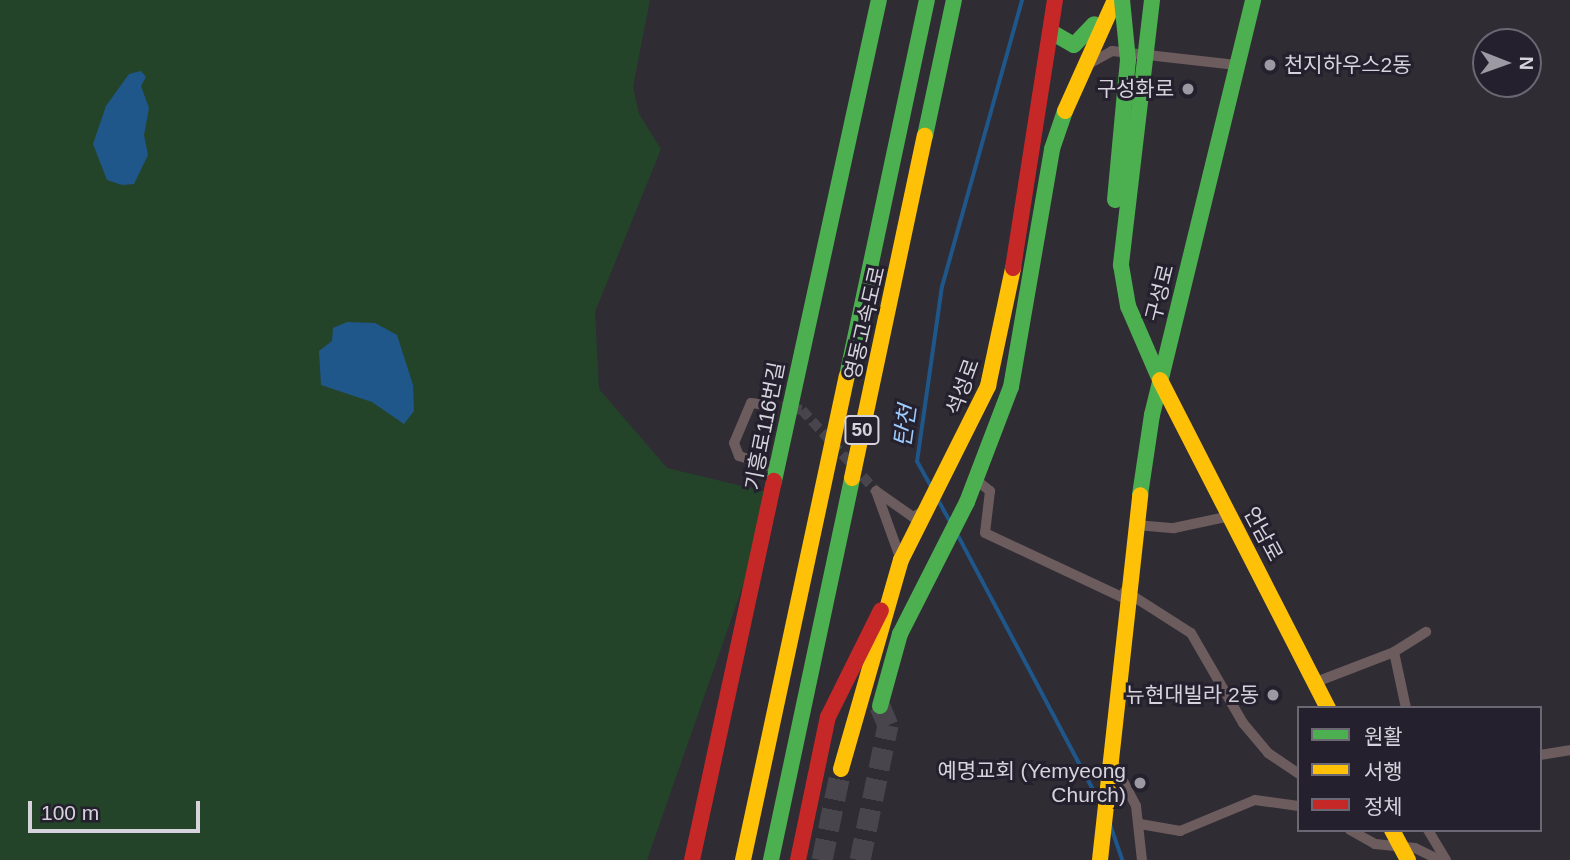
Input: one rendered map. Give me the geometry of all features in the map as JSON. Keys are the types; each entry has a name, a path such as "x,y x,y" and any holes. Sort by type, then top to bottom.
{"main road":[{"name":"기흥로116번길","path":"692,860 879,0"},
{"name":"영동고속도로","path":"743,860 927,0"},
{"name":"영동고속도로","path":"771,860 954,0"},
{"name":"석성로","path":"841,769 887,598 905,553 950,471 989,386 1010,301 1018,215 1053,33 1055,0"},
{"path":"1152,0 1121,265 1129,306 1160,380"},
{"name":"구성로","path":"1100,860 1124,595 1160,380 1253,0"},
{"name":"석성로","path":"880,706 900,634 929,568 967,502 1011,387 1052,149 1080,69 1116,1"},
{"path":"1053,33 1074,45 1116,1"},
{"path":"1116,1 1128,60 1115,200 1111,293 1125,330 1160,380"},
{"name":"언남로","path":"1160,380 1327,706"},
{"path":"798,860 828,717 843,677 887,598"},
{"path":"1393,832 1404,853"}],"street":[{"path":"1080,69 1112,51 1147,51 1236,65"},
{"path":"767,405 751,403 734,443 738,456 778,469"},
{"path":"976,480 990,491 985,533 1124,595 1191,633 1243,723 1268,753 1297,773"},
{"path":"905,553 876,491 913,517 922,512"},
{"path":"1136,525 1174,528 1230,516"},
{"path":"1316,682 1394,652 1426,632"},
{"path":"1394,652 1406,706"},
{"path":"1542,755 1570,750"},
{"path":"1109,754 1140,824 1142,860"},
{"path":"1140,824 1180,831 1255,800 1297,806"},
{"path":"1353,832 1375,844 1440,860"},
{"path":"1433,832 1447,860"}],"green space":[{"path":"0,0 650,0 633,87 639,114 661,149 595,312 599,389 667,468 775,494 647,860 0,860"}],"water":[{"path":"141,71 146,77 141,86 149,108 144,135 148,155 134,184 122,185 107,180 93,144 106,106 129,74"},
{"path":"347,322 375,323 397,335 413,385 414,411 404,424 372,402 321,385 319,351 332,341 333,328"}],"waterway":[{"name":"탄천","path":"930,485 917,462 942,287 1022,0"},
{"name":"탄천","path":"939,501 949,519"},
{"name":"탄천","path":"958,535 1099,800"},
{"name":"탄천","path":"1110,823 1123,860"}],"tunnel":[{"path":"767,405 802,410 876,491"},
{"path":"860,860 888,725 880,706"},
{"path":"822,860 841,769"}],"traffic: fast":[{"path":"774,481 879,0"},
{"path":"847,376 927,0"},
{"path":"925,136 954,0"},
{"path":"1115,200 1128,60 1122,0"},
{"path":"1152,0 1121,265 1128,306 1160,380"},
{"path":"1140,495 1152,415 1253,0"},
{"path":"1053,33 1074,45 1094,24"},
{"path":"880,706 900,634 967,502 1011,387 1052,149 1065,111"},
{"path":"771,860 852,478"}],"traffic: slow":[{"path":"1065,111 1115,0"},
{"path":"852,478 925,136"},
{"path":"841,769 901,560 988,386 1013,268"},
{"path":"743,860 847,376"},
{"path":"1160,380 1327,706"},
{"path":"1100,860 1140,495"},
{"path":"1393,832 1408,860"}],"traffic: jam":[{"path":"1013,268 1055,0"},
{"path":"692,860 774,481"},
{"path":"798,860 828,717 881,610"}],"place":[{"name":"천지하우스2동","path":"1270,65"},
{"name":"구성화로","path":"1188,89"},
{"name":"뉴현대빌라 2동","path":"1273,695"},
{"name":"예명교회 (Yemyeong Church)","path":"1140,783"}]}
